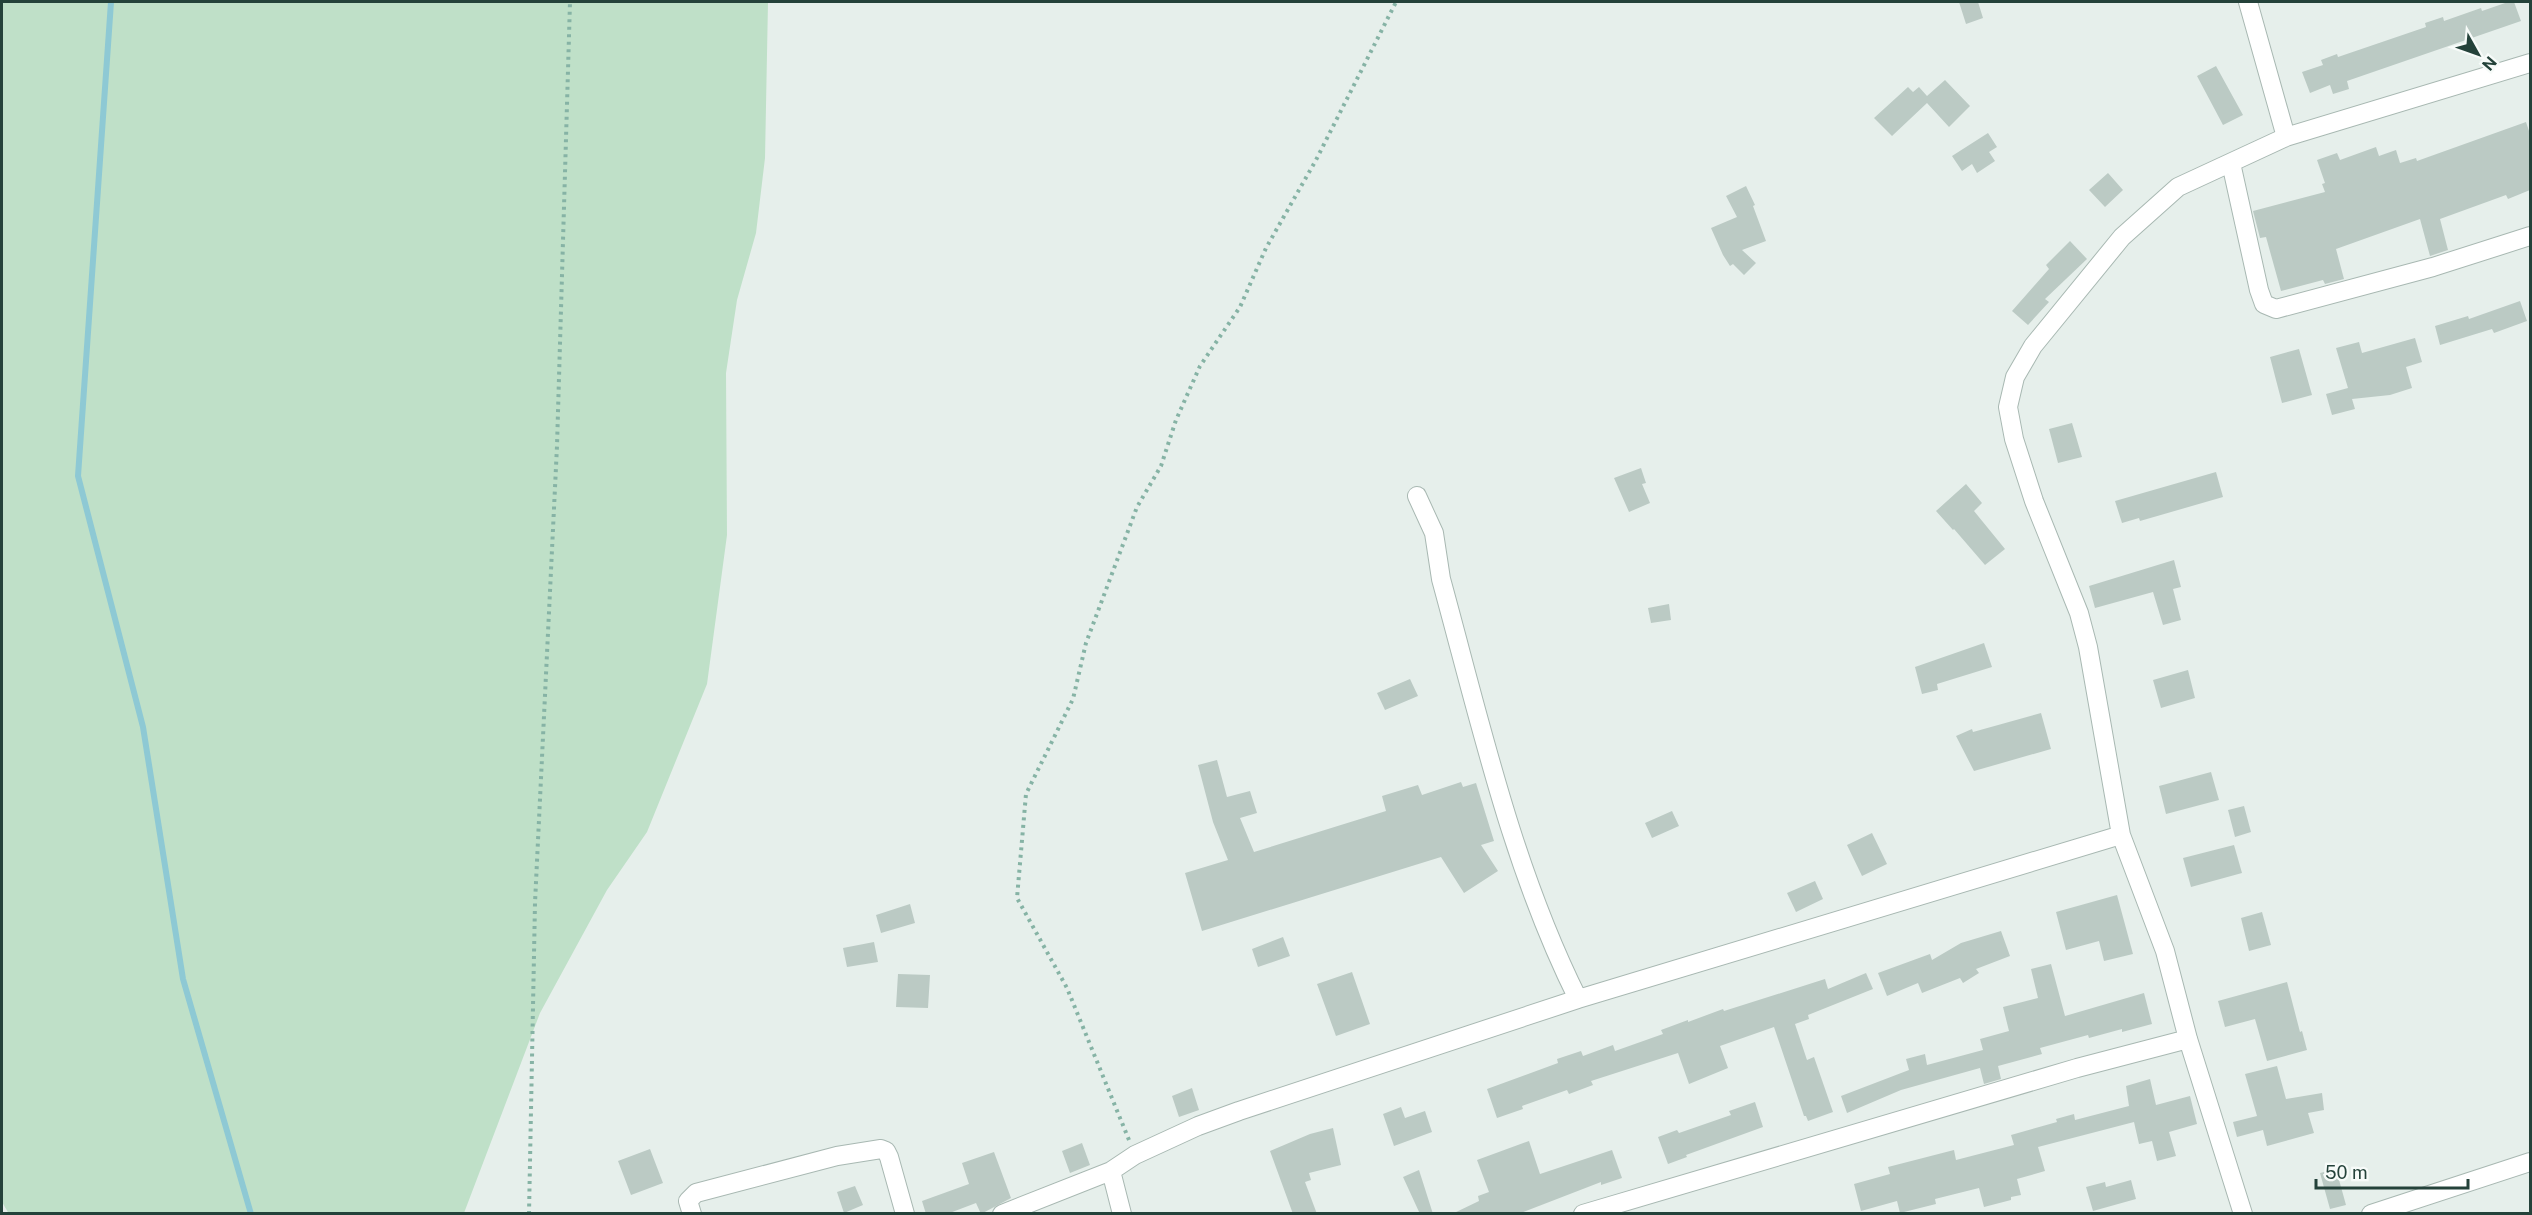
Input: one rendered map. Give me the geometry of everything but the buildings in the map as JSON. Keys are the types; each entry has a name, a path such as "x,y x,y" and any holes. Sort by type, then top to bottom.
{"street":[{"path":"2248,2 2286,137"},
{"path":"2243,1214 2188,1039 2165,951 2121,835 2088,647 2079,613 2034,501 2014,439 2008,407 2015,377 2033,346 2122,237 2178,188 2286,137 2530,63"},
{"path":"2231,163 2259,290 2264,304 2276,309 2433,267 2530,236"},
{"path":"1417,496 1434,533 1441,579 1522,866 1555,954 1578,999"},
{"path":"1002,1214 1111,1171 1135,1155 1198,1126 1239,1111 1578,999 2121,835"},
{"path":"1583,1214 2077,1068 2188,1039"},
{"path":"692,1214 688,1201 696,1193 837,1156 881,1149 886,1151 889,1157 905,1214"},
{"path":"2371,1214 2406,1209 2530,1162"},
{"path":"1111,1171 1122,1214"}],"path":[{"path":"529,1214 535,903 557,446 570,2"},
{"path":"1135,1155 1067,988 1017,898 1026,794 1073,699 1086,643 1137,507 1161,466 1176,420 1200,366 1240,307 1266,249 1316,159 1396,2"}],"green space":[{"path":"2,2 768,2 765,158 756,233 737,300 726,373 727,535 707,684 647,832 607,890 540,1013 464,1213 9,1214 2,1202"}],"waterway":[{"path":"111,2 78,476 143,727 183,979 251,1214"}]}
